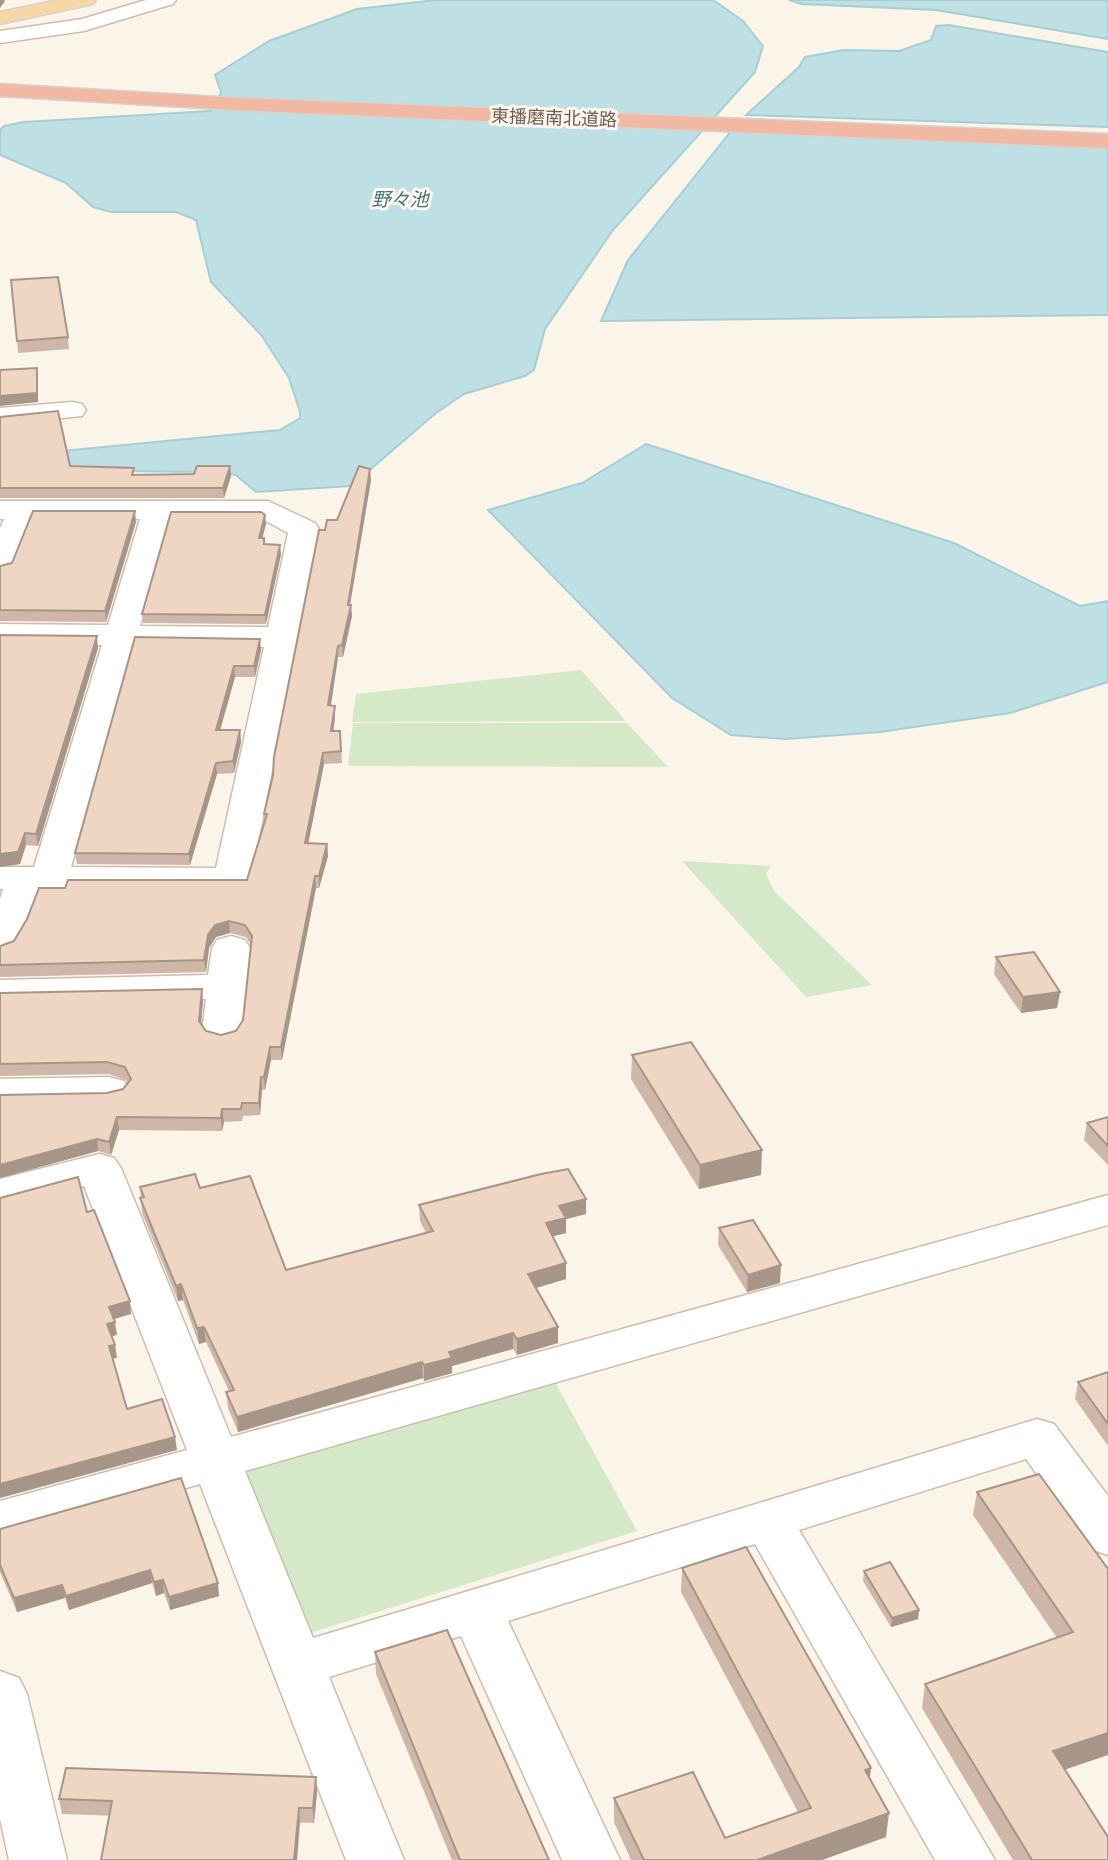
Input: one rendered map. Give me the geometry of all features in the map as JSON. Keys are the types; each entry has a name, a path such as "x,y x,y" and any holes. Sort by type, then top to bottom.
{"highway":[{"name":"東播磨南北道路","path":"0,84 256,99 1108,134"},
{"name":"東播磨南北道路","path":"0,90 250,105 1108,141"}],"main road":[{"path":"0,18 86,0"}],"street":[{"path":"0,37 84,25 166,0"},
{"path":"0,416 72,411"},
{"path":"0,566 11,510 268,510 304,529 232,879 25,878"},
{"path":"0,944 12,924 25,878 120,635 158,510"},
{"path":"0,634 282,637"},
{"path":"222,1031 231,948"},
{"path":"0,992 226,987"},
{"path":"0,1091 109,1087"},
{"path":"0,1194 99,1168 376,1860"},
{"path":"0,1521 216,1458 1108,1210"},
{"path":"298,1665 1037,1437 1108,1535"},
{"path":"767,1520 966,1860"},
{"path":"476,1610 591,1860"},
{"path":"0,1695 8,1751 38,1860"}],"green space":[{"path":"581,670 626,721 352,722 356,694"},
{"path":"353,723 627,723 668,767 348,766"},
{"path":"682,861 771,866 766,873 774,891 872,985 806,997"},
{"path":"550,1373 637,1531 294,1638 228,1463"}],"water":[{"name":"野々池","path":"436,0 713,0 743,21 763,46 755,72 613,230 545,329 534,370 525,376 464,394 436,413 351,486 256,492 236,475 218,472 0,470 0,457 280,430 300,418 300,412 289,378 262,336 211,282 196,220 176,212 111,212 93,207 66,183 0,155 0,130 4,126 24,122 210,111 215,108 221,92 215,75 269,41 357,9"},
{"path":"789,0 1108,0 1108,39 936,10 802,4"},
{"path":"949,25 1108,52 1108,127 746,115 799,67 805,57 844,50 899,51 931,40 936,26"},
{"path":"732,130 1108,148 1108,315 601,321 628,260"},
{"path":"646,444 954,543 1080,606 1108,601 1108,682 1010,713 880,732 786,739 731,735 672,698 488,510 582,483"}],"building":[{"path":"58,277 68,337 17,341 11,280"},
{"path":"37,368 37,393 0,396 0,370"},
{"path":"58,411 70,466 134,468 132,475 194,474 197,466 230,466 223,488 0,488 0,417"},
{"path":"359,466 370,469 348,605 351,605 342,645 338,646 328,705 335,706 331,731 340,731 341,751 323,753 305,843 327,844 319,876 315,876 281,1047 270,1047 264,1077 261,1077 259,1103 242,1103 241,1109 222,1109 221,1118 117,1117 109,1142 97,1139 0,1165 0,1095 107,1093 123,1089 131,1079 125,1067 107,1062 0,1064 0,993 202,989 199,1021 206,1031 221,1035 236,1031 243,1020 252,936 245,925 229,921 215,925 208,935 204,960 0,965 0,946 14,941 27,919 39,888 65,888 68,880 247,880 267,814 264,814 273,775 274,757 319,530 325,530 327,520 337,520"},
{"path":"33,511 135,511 105,611 0,610 0,566 12,563"},
{"path":"171,512 261,512 265,515 259,538 264,538 264,544 280,545 265,615 142,614"},
{"path":"0,635 97,636 36,834 25,833 18,852 0,854"},
{"path":"135,637 260,639 254,666 234,666 216,730 240,730 233,761 216,763 189,854 75,853"},
{"path":"1034,952 1060,992 1023,997 996,957"},
{"path":"691,1042 762,1150 700,1165 632,1055"},
{"path":"1108,1117 1108,1146 1087,1123"},
{"path":"568,1169 586,1199 559,1206 566,1218 546,1223 566,1263 528,1274 558,1327 517,1339 513,1333 449,1352 452,1358 424,1365 422,1362 237,1417 226,1392 234,1390 204,1327 197,1328 181,1284 176,1286 140,1198 144,1197 140,1187 195,1174 200,1188 250,1176 286,1270 433,1231 419,1205"},
{"path":"78,1177 87,1212 94,1210 130,1301 109,1307 115,1322 107,1324 115,1345 109,1346 127,1409 162,1399 175,1437 0,1484 0,1198"},
{"path":"753,1220 781,1265 748,1275 719,1228"},
{"path":"1108,1372 1108,1424 1078,1382"},
{"path":"1039,1474 1108,1569 1108,1733 1053,1751 1108,1837 1108,1860 1032,1860 925,1684 1073,1632 977,1492"},
{"path":"181,1478 218,1583 169,1597 163,1580 154,1582 150,1570 66,1596 62,1585 14,1598 0,1565 0,1529"},
{"path":"746,1547 871,1768 865,1770 889,1813 757,1860 644,1860 614,1798 693,1772 725,1838 811,1808 682,1568"},
{"path":"890,1562 919,1610 892,1618 864,1571"},
{"path":"447,1630 549,1860 460,1860 375,1652"},
{"path":"66,1768 316,1777 313,1808 299,1808 294,1860 101,1860 112,1801 59,1799"}]}
